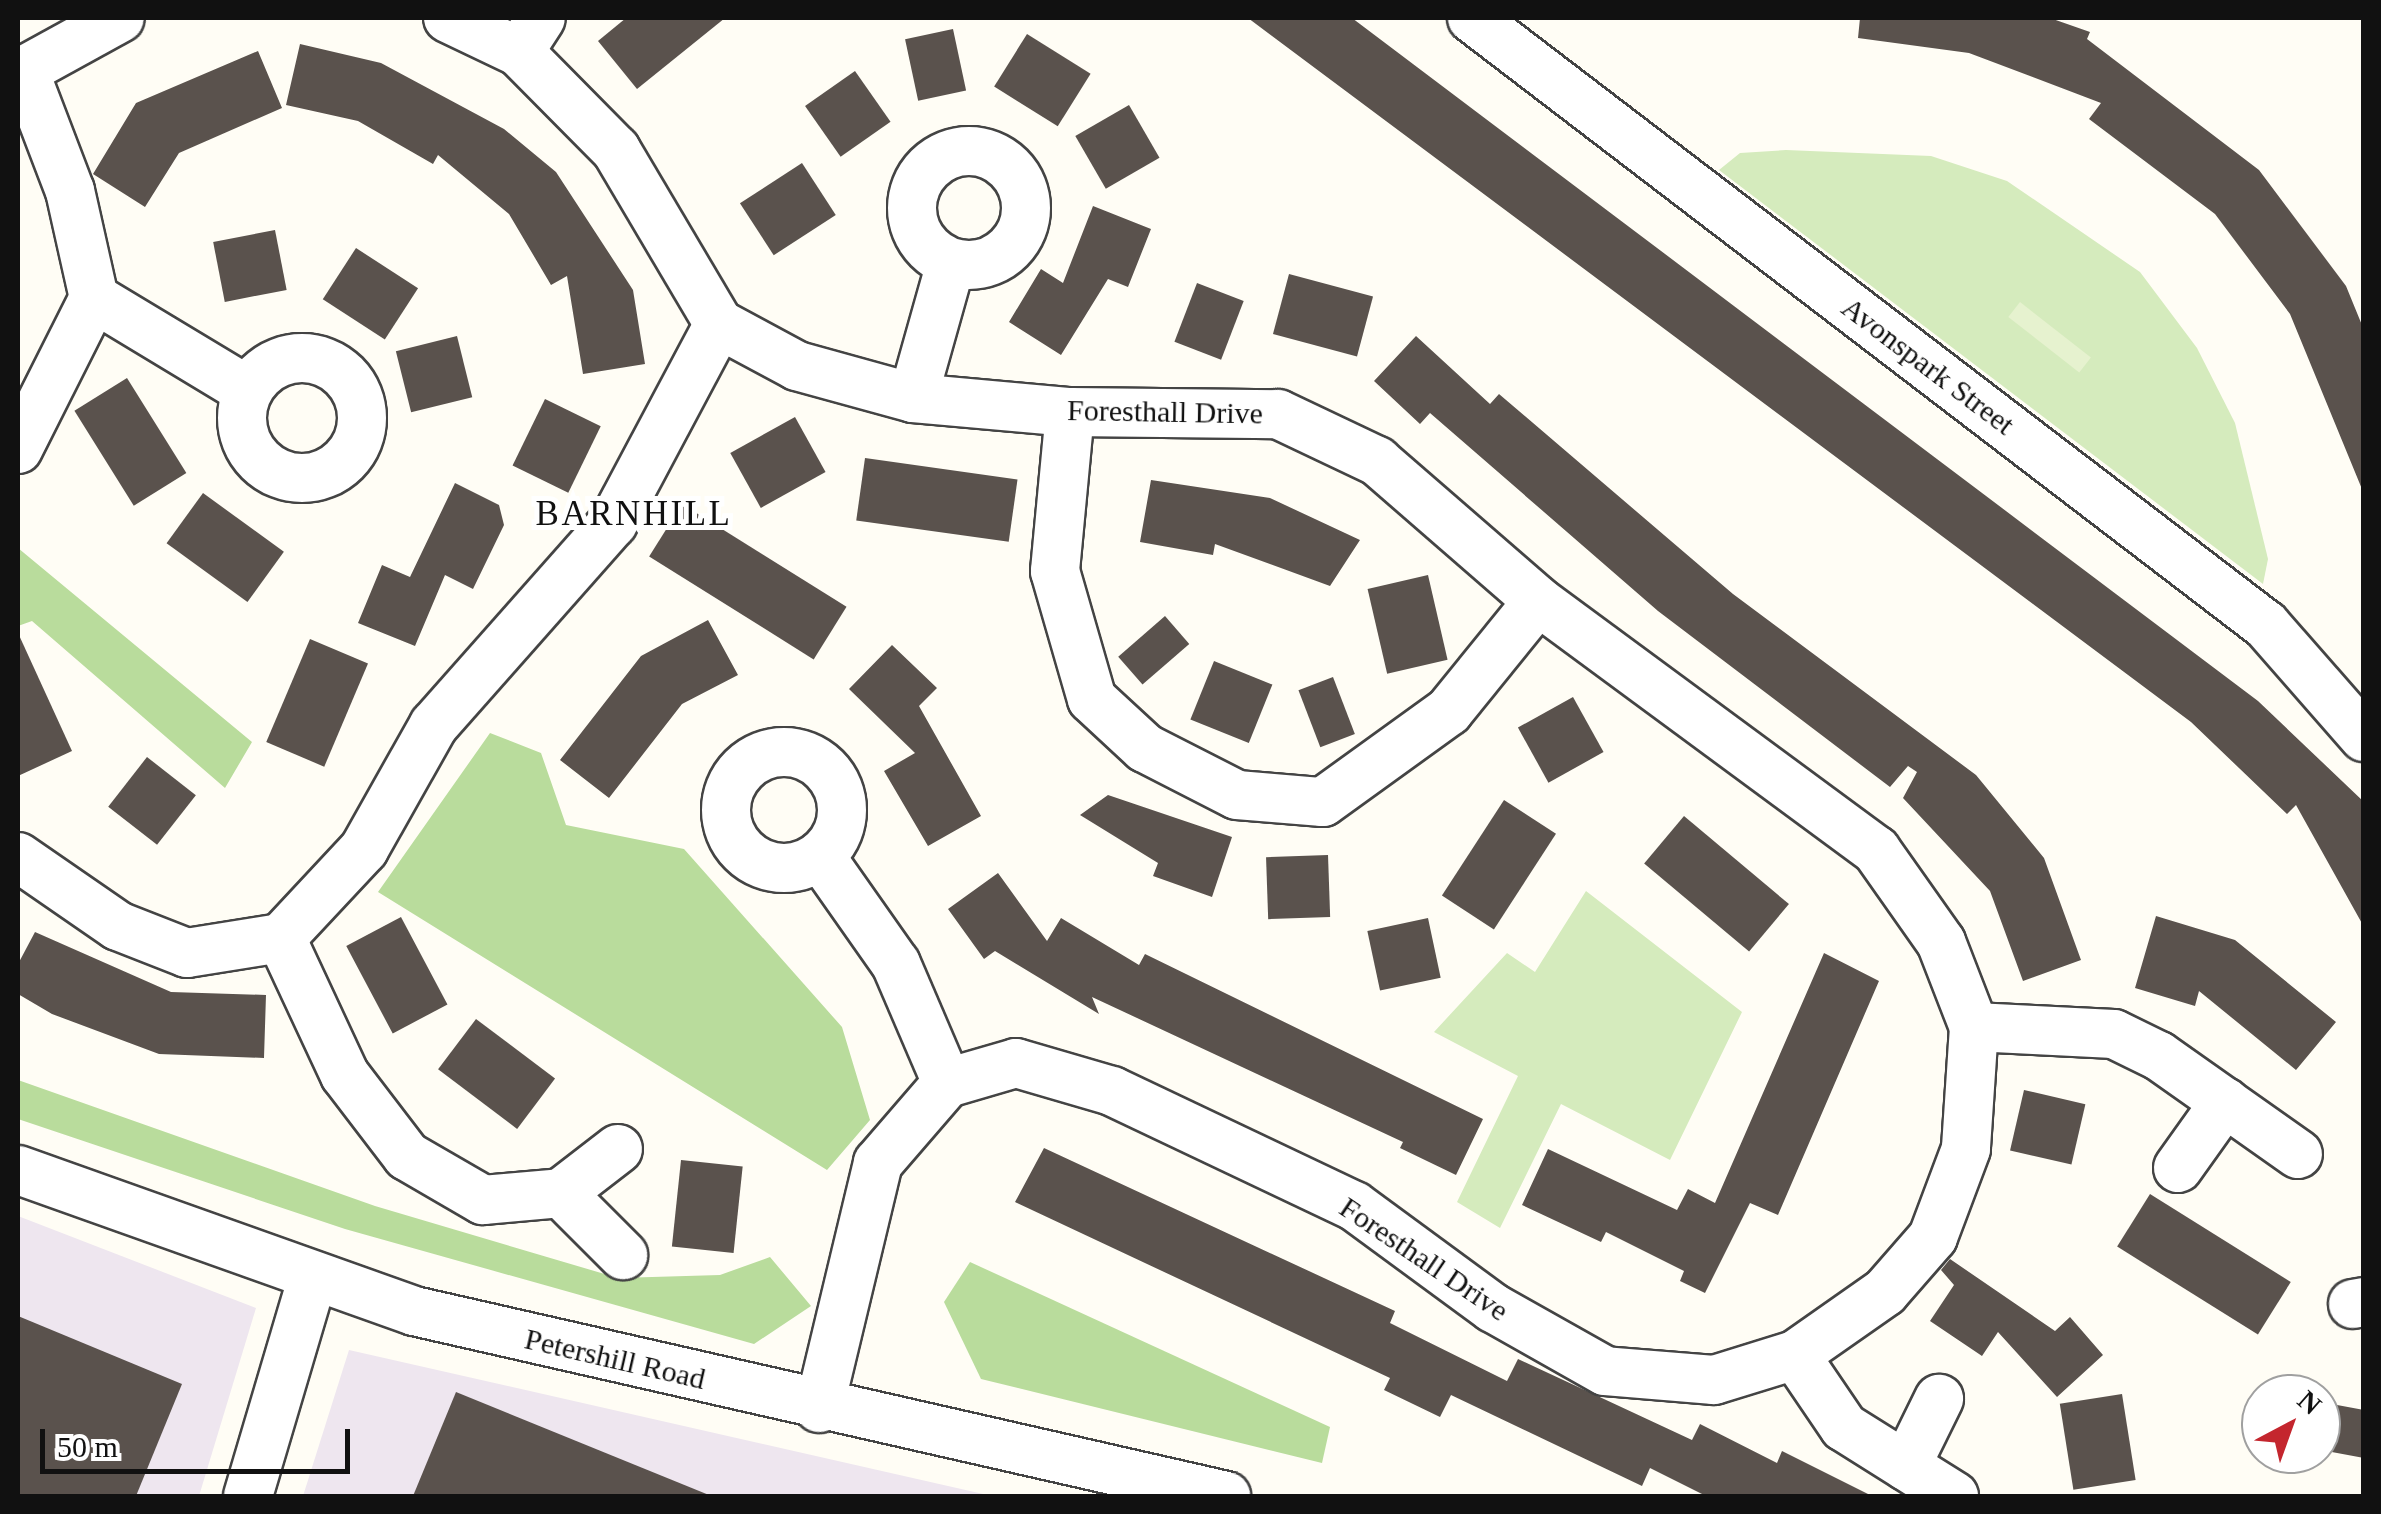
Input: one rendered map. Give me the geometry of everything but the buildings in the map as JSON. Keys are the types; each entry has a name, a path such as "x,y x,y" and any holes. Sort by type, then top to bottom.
{"street":[{"path":"18,449 94,298 70,191 22,74 120,18"},
{"path":"18,857 118,926 187,953 281,938 364,850 434,726 613,523 719,324 616,150 530,35 448,18"},
{"name":"Avonspark Street","path":"1472,18 2266,625 2364,737"},
{"path":"913,398 950,263"},
{"path":"94,298 245,388"},
{"name":"Foresthall Drive","path":"719,324 797,366 913,398 1070,412 1278,414 1378,460 1538,600 1876,850 1940,942 1974,1027 1966,1150 1934,1237 1885,1292 1796,1354 1714,1380 1605,1371 1493,1308 1354,1206 1112,1091 1016,1063 947,1083"},
{"path":"1070,412 1055,572 1092,698 1145,748 1237,794 1323,802 1448,710 1538,600"},
{"path":"820,856 896,964 947,1083 878,1162 820,1408"},
{"path":"281,938 345,1075 406,1156 483,1200 561,1193 618,1149"},
{"path":"1974,1027 2114,1034 2225,1102 2298,1154"},
{"path":"2178,1168 2225,1102"},
{"name":"Petershill Road","path":"18,1170 414,1311 820,1408 1226,1496"},
{"path":"561,1193 623,1255"},
{"path":"248,1496 313,1276"},
{"path":"1796,1354 1844,1427 1954,1496"},
{"path":"1906,1466 1939,1399"}],"shaded area":[{"path":"18,1216 256,1308 199,1496 18,1496"},
{"path":"349,1350 992,1496 303,1496"}],"green space":[{"path":"1786,150 1931,156 2007,181 2140,272 2197,348 2235,423 2268,559 2263,584 1719,170 1740,153"},
{"path":"2020,302 2091,357 2079,372 2008,317"},
{"path":"18,548 252,742 225,788 32,621 18,626"},
{"path":"490,733 541,753 566,825 684,849 842,1027 870,1120 827,1170 378,892"},
{"path":"1586,891 1742,1012 1670,1160 1561,1104 1500,1228 1457,1202 1518,1076 1434,1032 1507,953 1535,972"},
{"path":"18,1080 375,1206 618,1278 720,1275 770,1257 811,1306 754,1344 345,1229 18,1119"},
{"path":"970,1262 1330,1427 1322,1463 981,1379 944,1302"}],"district":[{"name":"BARNHILL","path":"634,514"}]}
